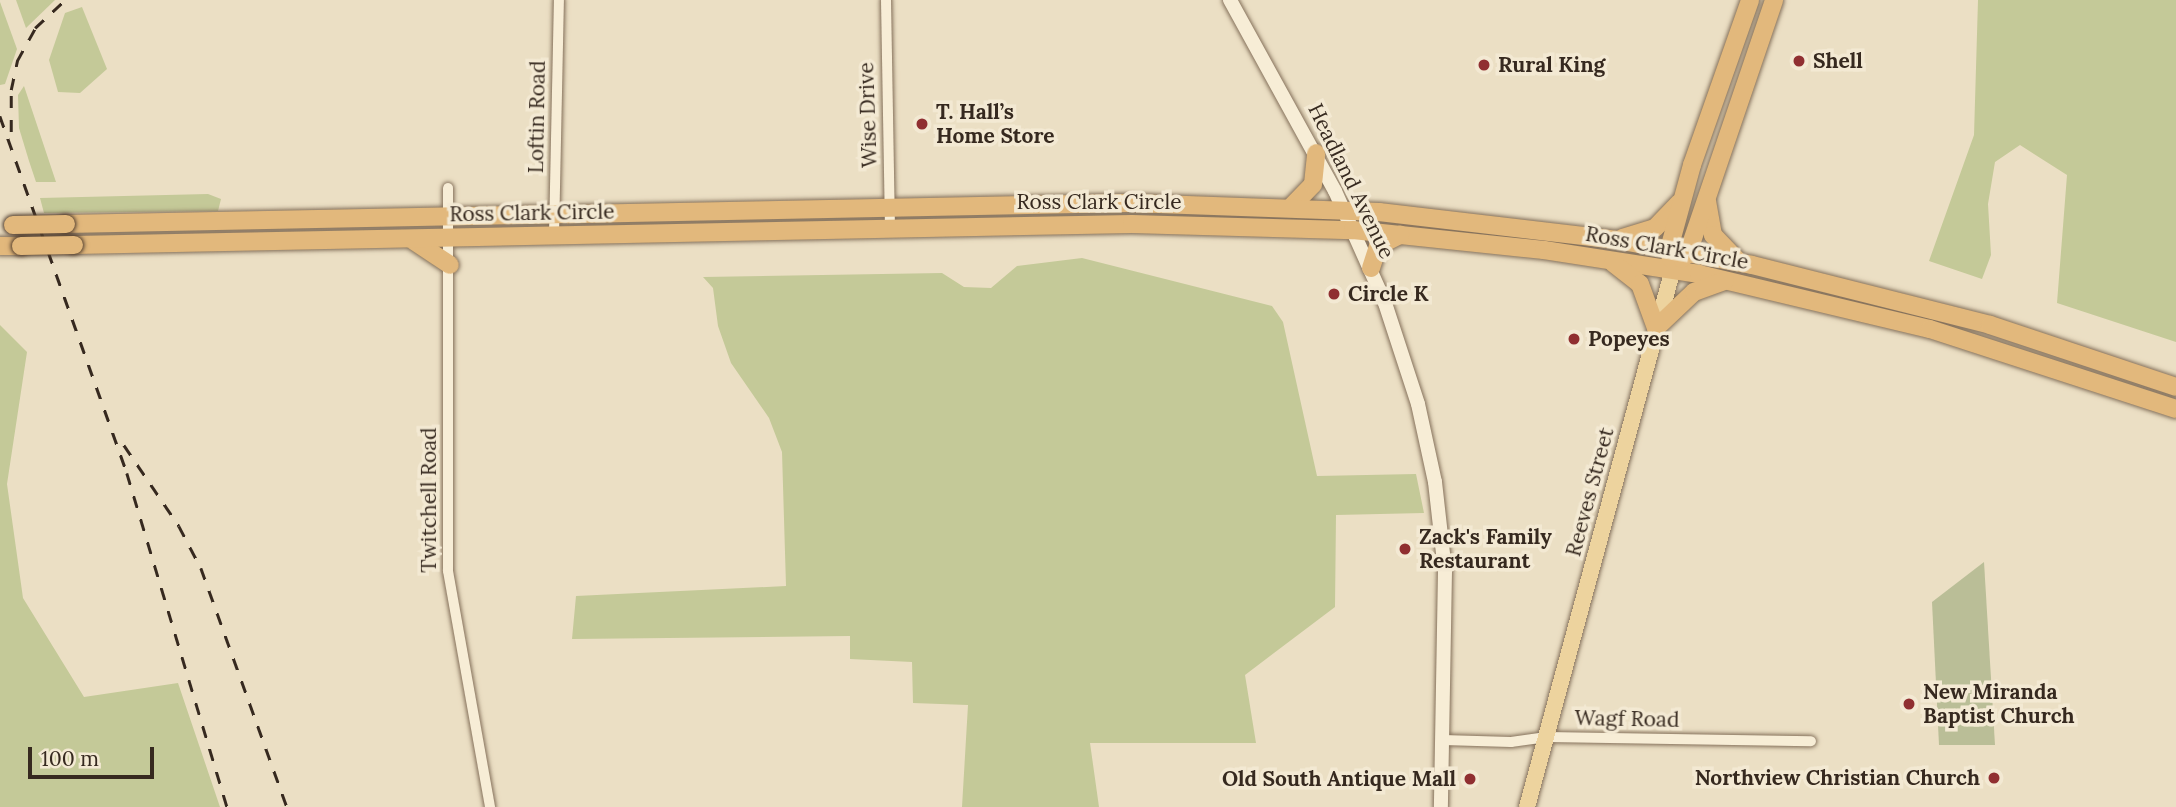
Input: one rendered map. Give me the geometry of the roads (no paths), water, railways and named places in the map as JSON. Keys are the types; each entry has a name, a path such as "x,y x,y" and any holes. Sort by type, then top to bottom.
{"highway":[{"name":"Reeves Street","path":"1673,269 1669,249 1682,201 1750,0"},
{"name":"Reeves Street","path":"1673,269 1688,253 1707,190 1774,0"},
{"path":"1292,206 1313,184 1316,153"},
{"path":"1707,190 1713,235 1740,262"},
{"path":"1617,240 1655,228 1682,201"},
{"name":"Ross Clark Circle","path":"6,225 1131,203 1343,209 1617,240 1740,262 1976,321 2176,387"},
{"name":"Ross Clark Circle","path":"0,246 1163,224 1353,230 1673,269 1930,329 2176,409"},
{"path":"1371,268 1378,246 1402,234"},
{"path":"407,238 430,248 450,265"},
{"path":"1607,259 1640,284 1656,328 1694,292 1728,281"}],"main road":[{"name":"Headland Avenue","path":"1230,0 1316,153 1343,209 1371,268 1411,378 1435,482 1447,605 1441,807"},
{"name":"Reeves Street","path":"1527,807 1673,269"}],"street":[{"name":"Loftin Road","path":"554,235 559,0"},
{"name":"Wise Drive","path":"886,0 890,228"},
{"name":"Twitchell Road","path":"448,188 449,591 490,807"},
{"name":"Wagf Road","path":"1443,740 1503,742 1546,737 1811,741"}],"railway":[{"path":"11,132 11,90 17,61 35,28 65,0"},
{"path":"0,116 127,473 227,807"},
{"path":"124,445 179,526 201,568 287,807"}],"place":[{"name":"Shell","path":"1799,61"},
{"name":"Rural King","path":"1484,65"},
{"name":"T. Hall’s Home Store","path":"922,124"},
{"name":"Circle K","path":"1334,294"},
{"name":"Popeyes","path":"1574,339"},
{"name":"Zack's Family Restaurant","path":"1405,549"},
{"name":"New Miranda Baptist Church","path":"1909,704"},
{"name":"Northview Christian Church","path":"1994,778"},
{"name":"Old South Antique Mall","path":"1470,779"}]}
